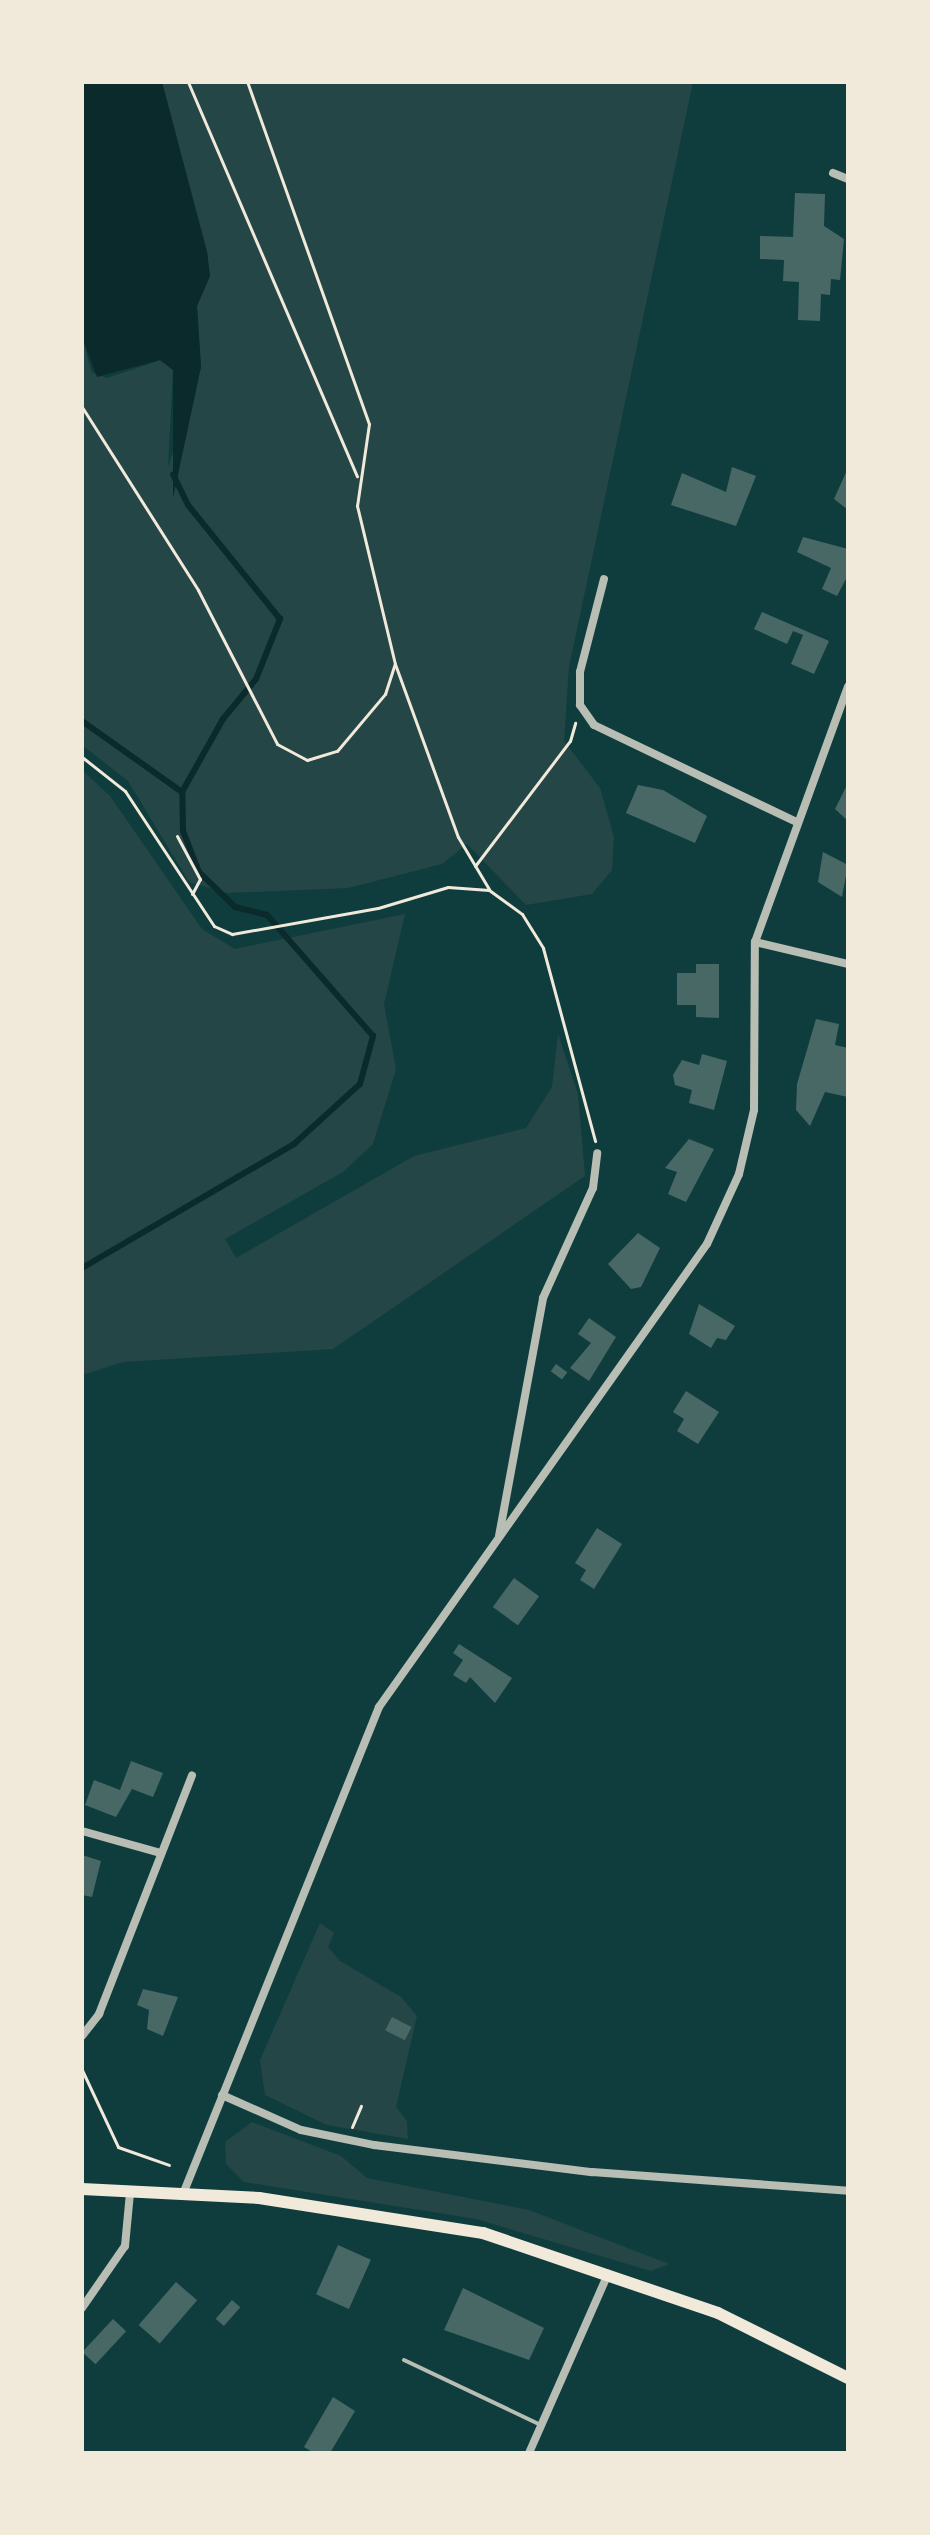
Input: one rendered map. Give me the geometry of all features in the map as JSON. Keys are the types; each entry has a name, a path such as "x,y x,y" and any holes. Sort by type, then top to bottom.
{"main road":[{"path":"82,2189 259,2198 469,2230 718,2313 848,2378"}],"street":[{"path":"833,173 848,179"},
{"path":"604,579 580,672 580,705 594,725 794,821"},
{"path":"183,2194 379,1707 707,1244 739,1174 754,1110 755,942 794,821 848,686"},
{"path":"755,942 848,964"},
{"path":"498,1541 543,1298 593,1188 597,1153"},
{"path":"82,2036 99,2014 192,1775"},
{"path":"82,1831 161,1853"},
{"path":"222,2095 301,2130 374,2145 592,2172 848,2191"},
{"path":"82,2308 125,2246 130,2193"},
{"path":"529,2453 608,2274"}],"lane":[{"path":"404,2360 541,2425"}],"path":[{"path":"188,82 358,480"},
{"path":"247,82 369,424 358,480 357,506 395,664 475,866 489,890 522,914 543,948 580,1065 597,1153"},
{"path":"82,407 198,590 240,682 277,744 307,760 337,751 385,694 395,664"},
{"path":"475,866 570,741 580,705"},
{"path":"82,757 125,791 214,926 232,934 378,908 448,887 489,890"},
{"path":"177,836 200,879 192,894"},
{"path":"82,2070 118,2147 169,2165"},
{"path":"349,2134 361,2106"}],"shaded area":[{"path":"82,82 162,82 207,252 210,276 197,306 201,367 173,498 173,370 160,360 97,377 82,337"},
{"path":"162,82 693,82 569,667 564,741 600,788 614,837 612,870 592,894 526,905 467,844 442,864 348,888 227,893 189,882 128,781 82,745 82,337 92,373 107,378 161,360 173,370 168,467 201,367 197,306 210,276 207,252"},
{"path":"82,770 110,796 202,929 235,949 405,914 384,1004 396,1069 373,1144 343,1172 225,1239 236,1258 414,1156 526,1128 552,1087 558,1034 578,1094 585,1176 333,1349 123,1362 82,1375"},
{"path":"320,1923 334,1933 328,1947 340,1961 401,1997 417,2016 396,2107 407,2121 408,2139 327,2125 265,2095 260,2060"},
{"path":"252,2122 341,2156 367,2178 529,2210 669,2264 651,2271 476,2219 244,2182 226,2164 225,2142"}],"building":[{"path":"795,193 825,194 824,226 844,239 840,280 831,279 830,295 821,294 820,321 798,320 799,282 783,281 784,260 760,259 760,236 793,237"},
{"path":"732,467 756,476 736,526 671,505 682,473 726,492"},
{"path":"848,468 848,510 834,499"},
{"path":"803,537 848,549 848,575 837,596 822,589 831,568 797,552"},
{"path":"762,612 829,641 814,674 791,664 803,635 793,631 787,644 754,629"},
{"path":"848,783 848,821 835,809"},
{"path":"638,785 663,790 707,816 695,843 626,813"},
{"path":"823,852 848,865 842,897 818,882"},
{"path":"696,964 719,964 719,1018 696,1017 696,1005 677,1005 677,973 696,973"},
{"path":"816,1019 839,1024 835,1045 848,1048 848,1097 825,1092 810,1126 796,1110 797,1084"},
{"path":"702,1054 727,1061 714,1110 689,1103 692,1090 675,1085 673,1075 682,1060 699,1065"},
{"path":"689,1139 714,1149 686,1202 668,1194 677,1172 665,1168"},
{"path":"638,1233 660,1248 641,1287 631,1289 608,1264"},
{"path":"699,1304 735,1326 726,1340 717,1338 711,1348 689,1334"},
{"path":"589,1318 616,1337 589,1381 570,1368 591,1343 578,1334"},
{"path":"556,1364 567,1372 562,1380 551,1371"},
{"path":"686,1391 719,1412 698,1444 677,1431 684,1419 673,1412"},
{"path":"597,1528 622,1544 594,1589 580,1580 586,1570 575,1563"},
{"path":"514,1578 539,1596 518,1625 493,1607"},
{"path":"459,1644 512,1678 495,1703 470,1677 466,1683 453,1675 463,1660 453,1653"},
{"path":"131,1761 163,1773 153,1797 132,1789 116,1817 85,1805 94,1780 120,1790"},
{"path":"82,1855 101,1861 92,1897 82,1895"},
{"path":"143,1989 178,1997 163,2036 147,2029 149,2010 137,2005"},
{"path":"392,2017 412,2027 405,2040 385,2030"},
{"path":"338,2245 371,2260 349,2309 316,2294"},
{"path":"176,2282 197,2300 160,2343 139,2325"},
{"path":"463,2288 544,2328 529,2360 444,2330"},
{"path":"232,2300 240,2307 224,2326 216,2319"},
{"path":"113,2319 126,2331 95,2364 82,2352"},
{"path":"333,2397 355,2411 330,2453 314,2453 304,2447"}],"waterway":[{"path":"82,1268 294,1144 360,1084 373,1036 267,915 235,907 199,872 183,831 182,792 223,719 256,679 280,619 188,505 173,474"},
{"path":"82,721 182,792"}]}
